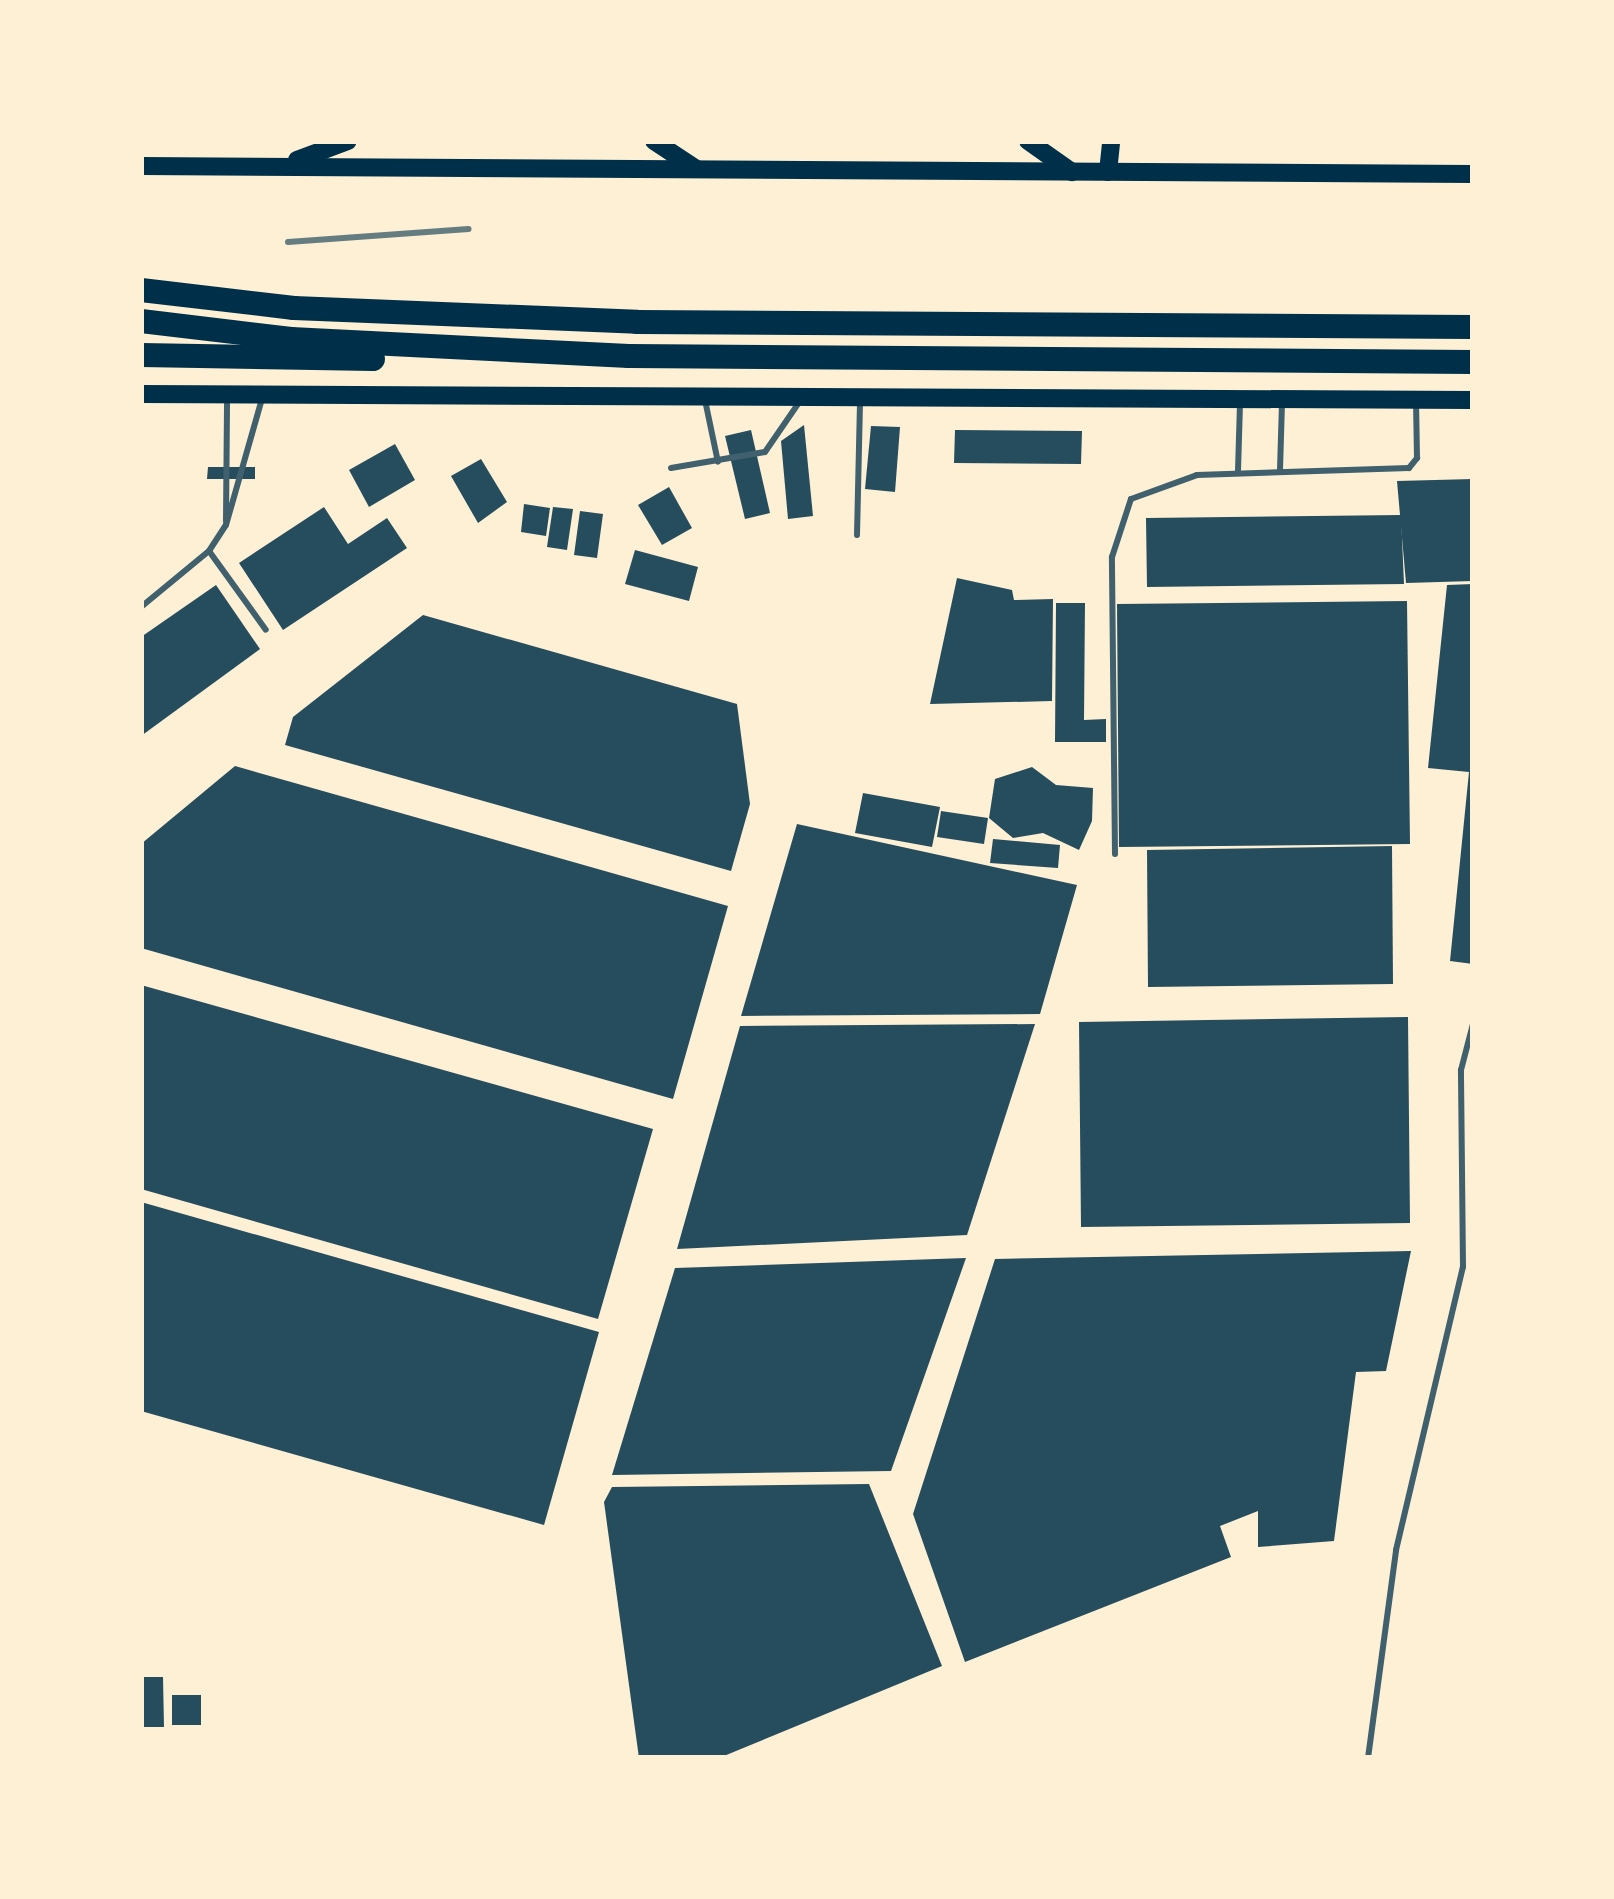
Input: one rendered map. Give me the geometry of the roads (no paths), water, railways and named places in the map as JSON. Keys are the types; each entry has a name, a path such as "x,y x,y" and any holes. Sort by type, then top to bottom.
{"highway":[{"path":"141,290 294,308 637,322 1473,324"},
{"path":"141,311 1473,324"},
{"path":"141,320 291,339 629,356 1473,362"},
{"path":"141,355 1473,374"}],"main road":[{"path":"281,166 348,141"},
{"path":"654,141 707,172"},
{"path":"1028,141 1072,172"},
{"path":"1108,172 1112,141"},
{"path":"141,166 1473,174"},
{"path":"141,394 1473,400"}],"lane":[{"path":"226,525 227,394"},
{"path":"141,607 208,550 226,525 263,395"},
{"path":"705,397 718,461"},
{"path":"671,468 766,452 802,398"},
{"path":"857,535 860,398"},
{"path":"1238,471 1240,399"},
{"path":"1280,470 1282,400"},
{"path":"1115,854 1117,527 1145,489 1238,471 1409,468 1417,458 1416,400"},
{"path":"208,550 266,630"},
{"path":"1368,1758 1396,1550 1463,1267 1461,1070 1473,1024"},
{"path":"1462,1163 1473,1163"}],"railway":[{"path":"288,242 469,229"}]}
